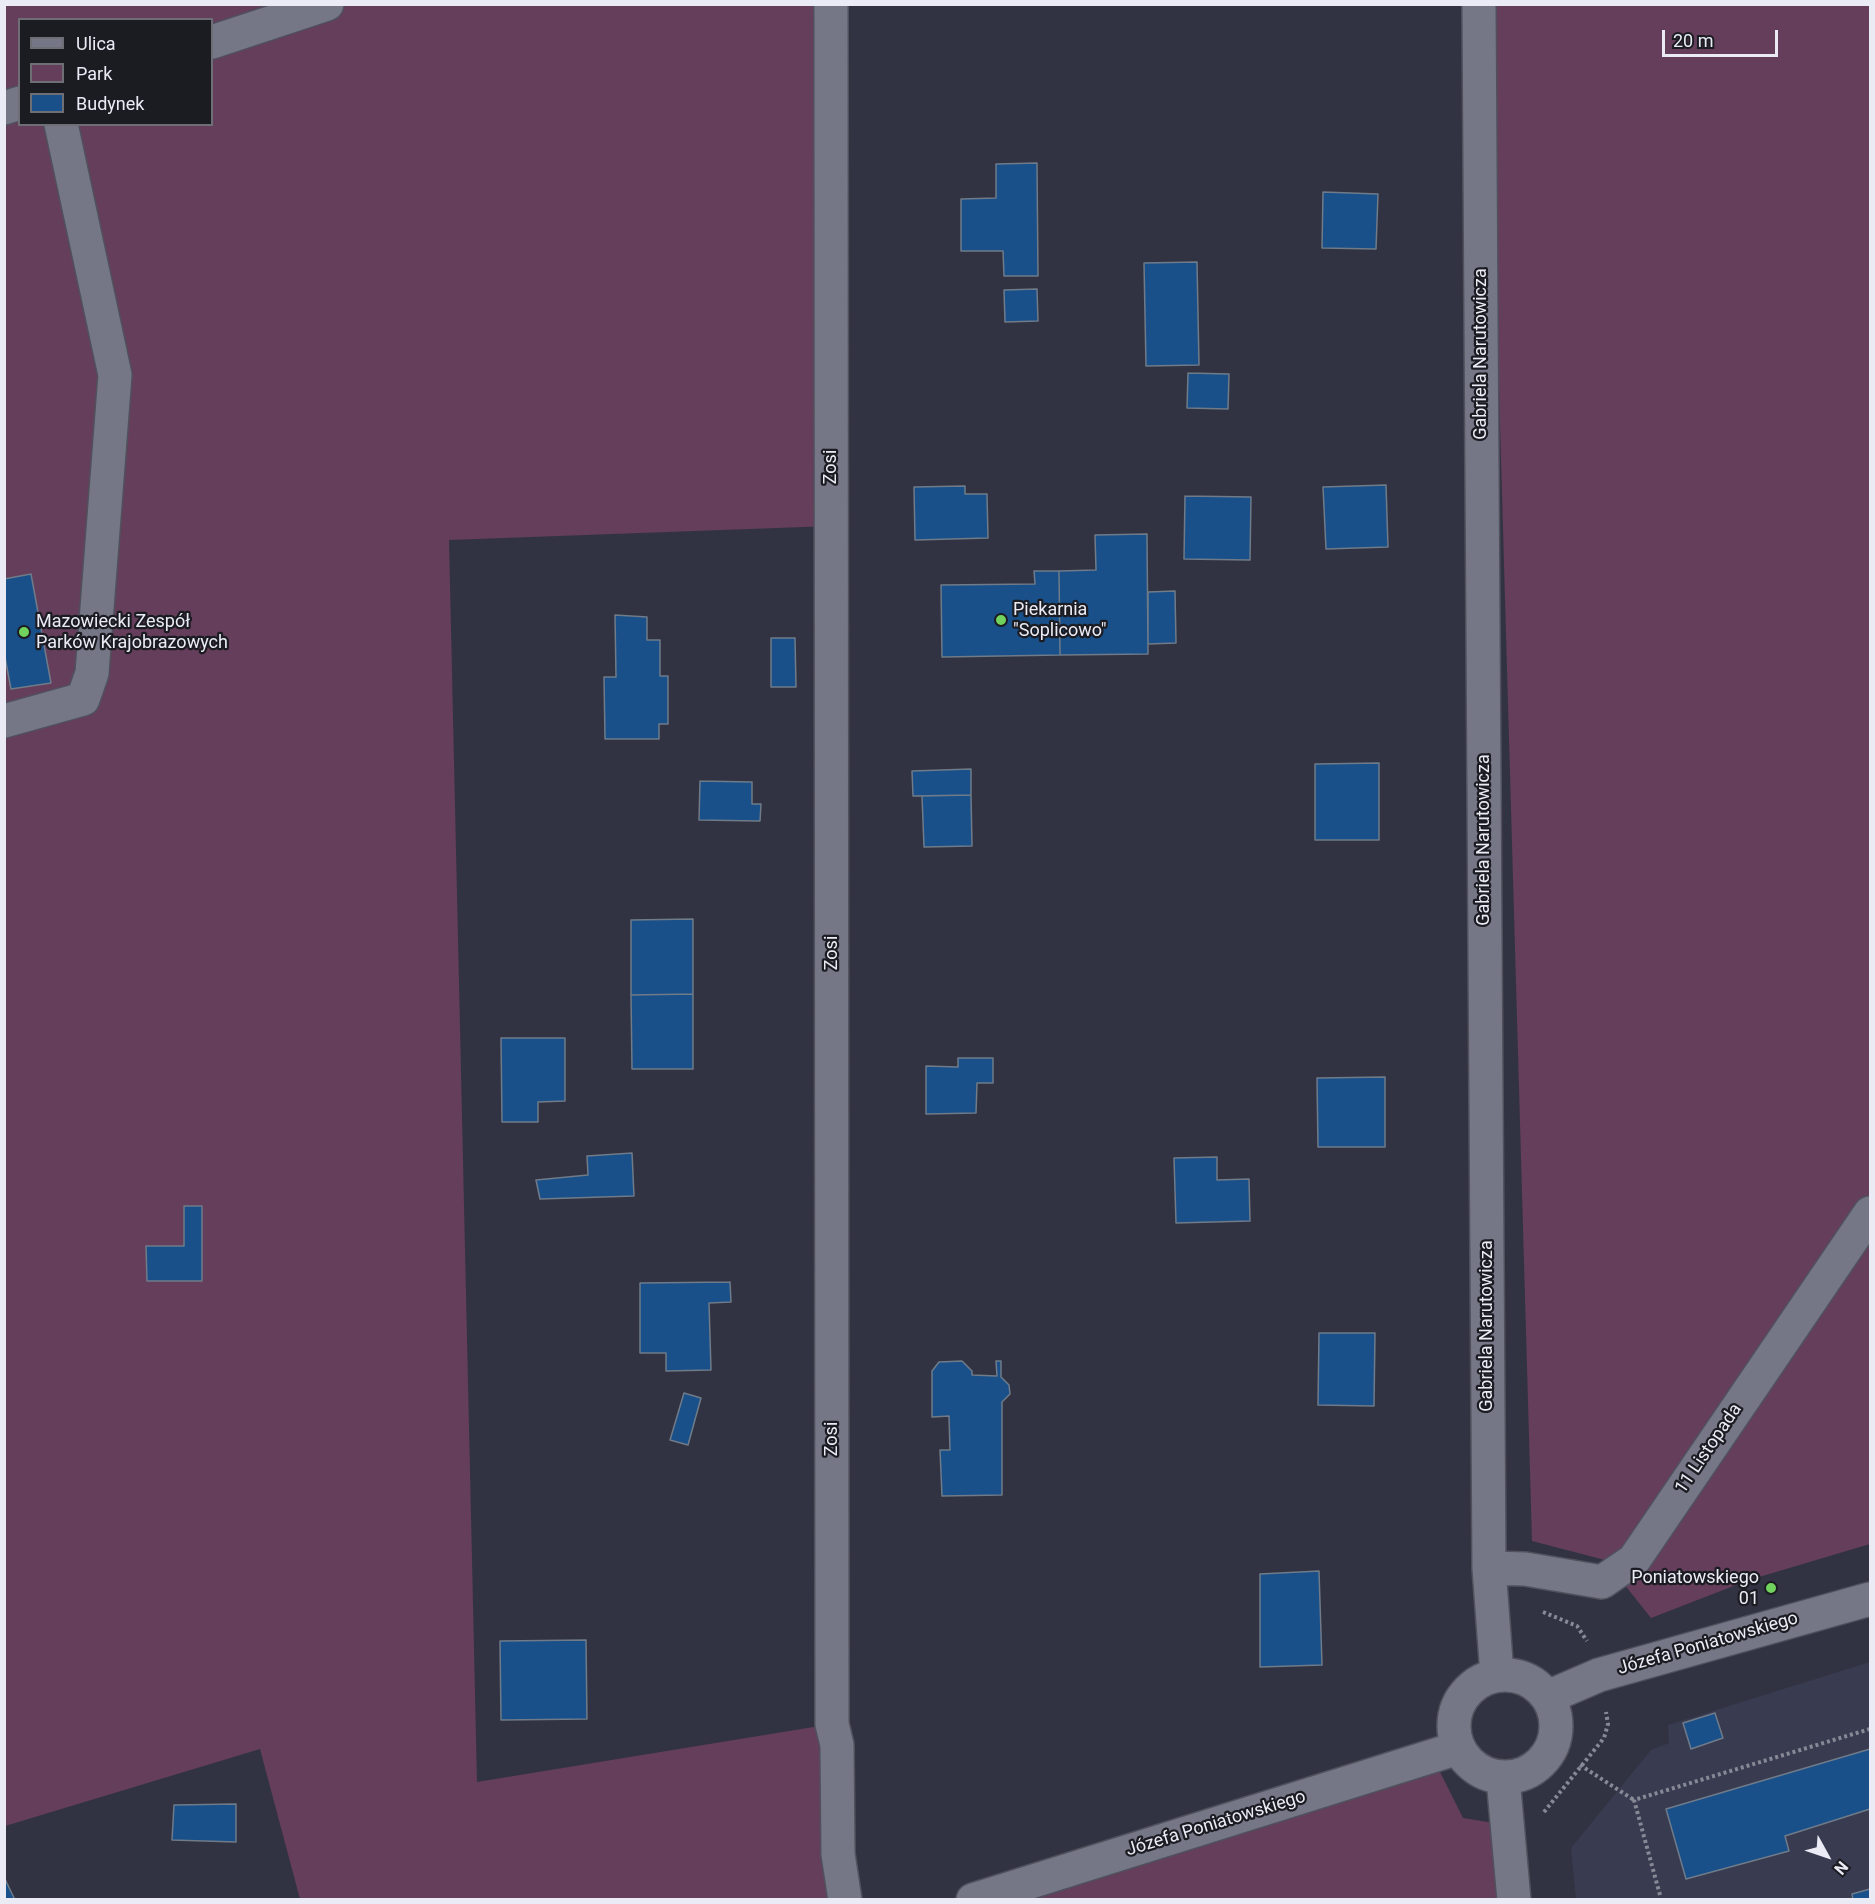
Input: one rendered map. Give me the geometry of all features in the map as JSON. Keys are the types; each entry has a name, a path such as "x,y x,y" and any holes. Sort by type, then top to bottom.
{"street":[{"path":"213,42 327,4"},
{"name":"Zosi","path":"831,4 832,1724 837,1745 838,1854 845,1899"},
{"name":"Gabriela Narutowicza","path":"1479,4 1488,1568 1497,1675"},
{"path":"4,721 83,699 92,673 115,375 61,126"},
{"name":"11 Listopada","path":"1488,1568 1525,1569 1602,1582 1634,1560 1870,1213"},
{"name":"Józefa Poniatowskiego","path":"1548,1697 1599,1675 1870,1599"},
{"path":"1497,1675 1509,1675 1530,1681 1548,1697 1557,1724 1556,1737 1550,1752 1540,1765 1528,1773 1503,1778 1487,1775 1476,1769 1458,1748 1454,1719 1461,1700 1476,1683 1497,1675"},
{"name":"Józefa Poniatowskiego","path":"973,1899 1458,1748"},
{"path":"1503,1778 1514,1899"}],"path":[{"path":"1540,1816 1604,1738 1608,1724 1605,1704"},
{"path":"1634,1800 1870,1729"},
{"path":"1581,1765 1634,1800 1660,1895"}],"shaded area":[{"path":"1870,1662 1870,1899 1576,1899 1571,1848 1651,1750 1669,1743 1668,1725"}],"green space":[{"path":"5,5 831,5 831,526 449,540 477,1782 832,1724 845,1899 300,1899 260,1749 5,1826"},
{"path":"1488,5 1870,5 1870,1544 1749,1580 1651,1618 1605,1560 1532,1541"},
{"path":"1431,1754 1463,1818 1506,1825 1514,1900 971,1900"}],"building":[{"path":"1037,163 1038,276 1004,276 1003,251 961,251 961,199 996,198 996,164"},
{"path":"1323,192 1378,194 1376,249 1322,248"},
{"path":"1197,262 1199,365 1146,366 1144,263"},
{"path":"1037,289 1038,321 1005,322 1004,290"},
{"path":"1188,373 1229,374 1228,409 1187,408"},
{"path":"1386,485 1388,547 1326,549 1323,487"},
{"path":"965,486 965,494 987,494 988,538 915,540 914,487"},
{"path":"1185,496 1251,497 1250,560 1184,559"},
{"path":"1147,534 1148,654 1060,655 1059,571 1096,570 1095,535"},
{"name":"Piekarnia \"Soplicowo\"","path":"1034,571 1059,571 1060,655 942,657 941,585 1035,584"},
{"name":"Mazowiecki Zespół Parków Krajobrazowych","path":"31,574 51,683 11,689 4,652 4,579"},
{"path":"1175,591 1176,643 1148,644 1148,592"},
{"path":"615,615 647,617 647,640 660,640 660,676 668,676 668,724 659,724 659,739 605,739 604,677 616,677"},
{"path":"771,638 795,638 796,687 771,687"},
{"path":"1379,763 1379,840 1315,840 1315,764"},
{"path":"971,769 971,795 913,796 912,771"},
{"path":"700,781 752,782 752,804 761,804 760,821 699,820"},
{"path":"971,795 972,846 924,847 922,796"},
{"path":"693,919 693,994 631,995 631,920"},
{"path":"693,994 693,1069 632,1069 631,995"},
{"path":"501,1038 565,1038 565,1101 538,1102 538,1122 502,1122"},
{"path":"958,1058 993,1058 993,1083 977,1083 976,1113 926,1114 926,1066 958,1067"},
{"path":"1385,1077 1385,1147 1318,1147 1317,1078"},
{"path":"632,1153 634,1196 540,1199 536,1180 588,1175 587,1156"},
{"path":"1217,1157 1217,1180 1249,1179 1250,1221 1176,1223 1174,1158"},
{"path":"184,1206 202,1206 202,1281 147,1281 146,1246 184,1246"},
{"path":"730,1282 731,1302 709,1303 711,1370 666,1371 666,1353 640,1353 640,1283"},
{"path":"1319,1333 1375,1333 1374,1406 1318,1405"},
{"path":"962,1361 972,1371 972,1375 997,1376 996,1361 1001,1361 1001,1377 1009,1385 1010,1394 1002,1402 1002,1495 942,1496 940,1450 950,1450 949,1416 932,1417 932,1371 939,1362"},
{"path":"684,1393 701,1398 688,1445 670,1440"},
{"path":"1319,1571 1322,1665 1260,1667 1260,1574"},
{"path":"586,1640 587,1719 501,1720 500,1641"},
{"path":"1715,1713 1723,1738 1691,1749 1683,1723"},
{"path":"1870,1749 1870,1809 1785,1836 1789,1851 1686,1879 1666,1809"},
{"path":"236,1804 236,1842 172,1840 174,1805"},
{"path":"4,1877 15,1900 4,1900"},
{"path":"1870,1889 1870,1900 1853,1900 1852,1894"}],"place":[{"name":"Piekarnia \"Soplicowo\"","path":"1001,620"},
{"name":"Mazowiecki Zespół Parków Krajobrazowych","path":"24,632"},
{"name":"Poniatowskiego 01","path":"1771,1588"}]}
